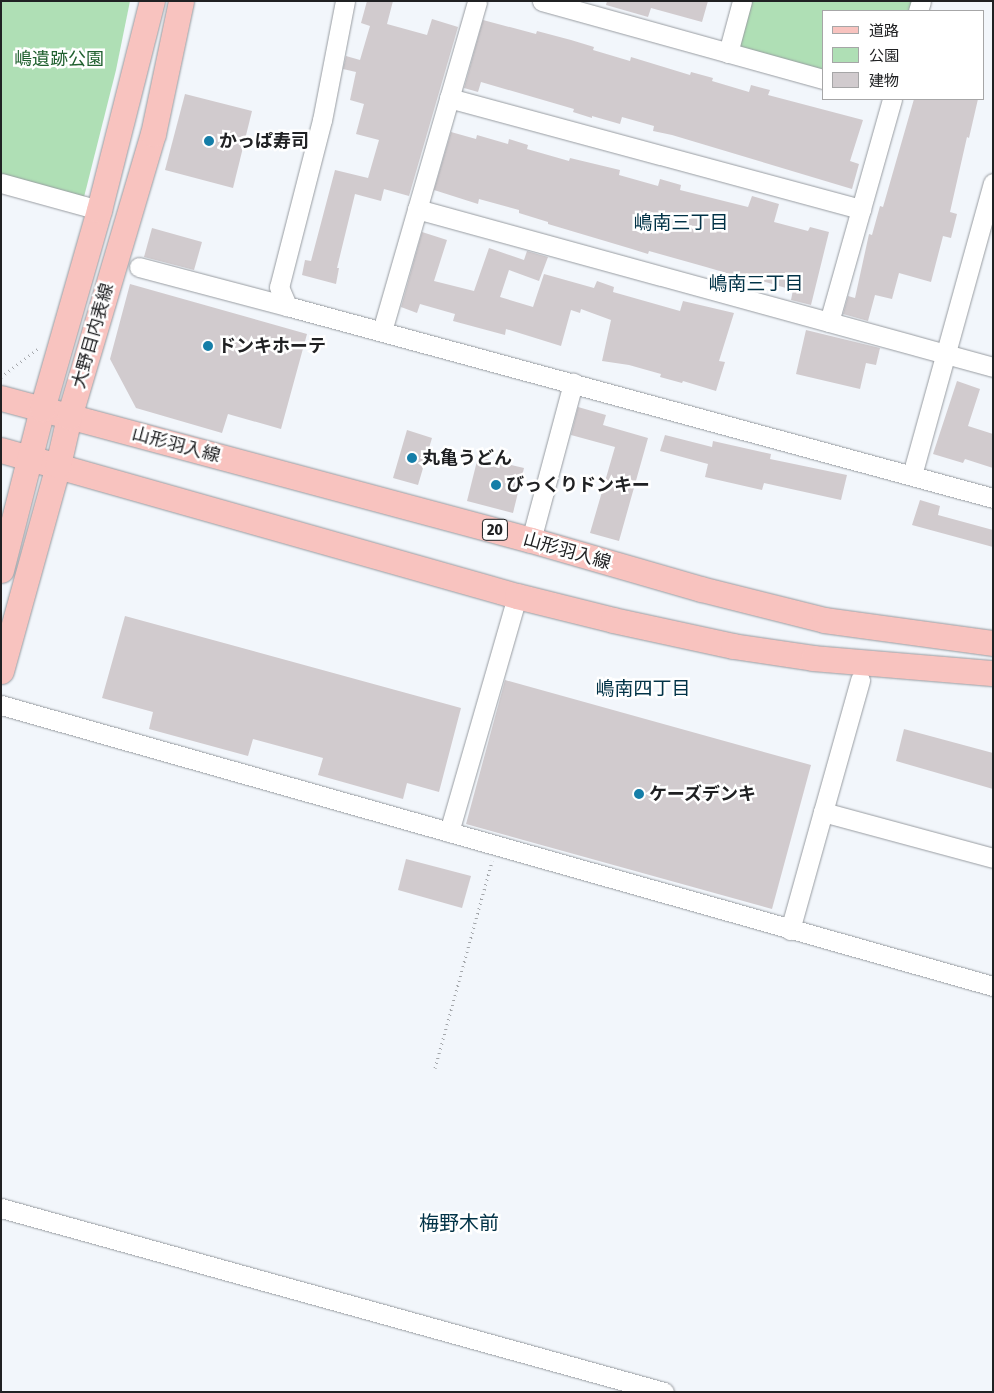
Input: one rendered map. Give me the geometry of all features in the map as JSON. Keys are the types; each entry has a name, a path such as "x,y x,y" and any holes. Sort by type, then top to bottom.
{"main road":[{"name":"大野目内表線","path":"1,570 42,409 99,210 152,1"},
{"name":"大野目内表線","path":"1,671 58,465 69,417 153,134 181,1"},
{"name":"山形羽入線","path":"1,398 531,540 701,590 824,620 993,643"},
{"path":"1,450 518,596 613,620 733,646 814,658 993,673"}],"street":[{"path":"287,306 279,287 322,120 345,1"},
{"path":"382,331 477,1"},
{"path":"542,1 822,79"},
{"path":"728,53 742,1"},
{"path":"449,98 861,209"},
{"path":"829,322 892,100"},
{"path":"1,183 99,210"},
{"path":"912,475 993,183"},
{"path":"417,209 993,367"},
{"path":"139,267 382,331 993,498"},
{"path":"531,540 573,383"},
{"path":"449,832 518,596"},
{"path":"790,930 860,680"},
{"path":"1,705 993,986"},
{"path":"823,812 993,858"},
{"path":"1,1208 664,1392"}],"path":[{"path":"435,1068 496,846"}],"green space":[{"name":"嶋遺跡公園","path":"1,1 130,1 116,70 82,205 1,179"},
{"path":"742,1 921,1 918,10 822,10 822,79 728,53"}],"building":[{"path":"367,1 393,1 387,24 427,35 432,19 458,27 409,196 384,189 381,201 355,194 337,268 339,268 336,284 302,275 305,260 311,261 335,170 368,178 379,140 356,134 364,104 350,100 356,72 343,69 346,56 360,60 370,26 361,23"},
{"path":"607,1 708,1 702,22 651,8 648,17 606,5"},
{"path":"483,20 536,34 537,31 571,40 594,47 593,50 630,61 631,57 690,75 691,72 713,78 712,81 749,92 751,85 770,90 768,95 863,120 850,161 859,164 852,189 653,131 654,126 622,117 620,124 592,116 592,118 573,112 574,109 481,82 478,92 464,88"},
{"name":"かっぱ寿司","path":"185,94 252,111 233,188 165,170"},
{"path":"914,100 978,100 969,138 967,137 950,212 957,214 951,238 943,236 931,282 899,273 892,299 875,295 868,321 843,314 848,296 855,298 869,234 872,235 880,206 883,207"},
{"path":"451,132 476,139 477,135 508,144 509,139 528,145 527,149 569,161 570,158 620,170 619,175 658,186 660,179 681,185 680,190 748,207 752,196 779,204 774,222 808,231 810,227 829,232 811,305 791,300 793,290 759,280 757,285 739,280 740,277 706,267 649,251 648,254 548,224 548,222 519,213 519,210 479,199 478,204 434,190"},
{"path":"152,228 202,242 194,270 144,257"},
{"path":"422,232 447,240 434,281 474,291 489,248 524,260 527,251 548,257 539,281 509,270 500,297 533,307 544,274 594,288 597,281 614,287 613,292 680,311 683,301 734,313 719,361 725,362 716,391 683,381 682,383 660,377 661,374 629,365 602,361 611,320 581,309 580,313 571,310 561,346 506,329 505,335 453,321 455,314 420,304 417,313 401,307"},
{"name":"ドンキホーテ","path":"130,284 307,334 281,429 228,414 222,433 136,408 110,359"},
{"path":"806,330 880,348 876,365 866,363 860,389 796,374"},
{"path":"957,381 980,389 968,426 993,434 993,468 965,459 963,463 933,454"},
{"path":"578,407 606,415 603,425 648,438 619,541 590,533 615,447 571,435"},
{"name":"丸亀うどん","path":"407,430 432,438 418,485 393,478"},
{"path":"665,435 712,447 713,441 771,454 770,459 847,475 841,500 764,483 762,490 705,477 708,464 660,451"},
{"name":"びっくりドンキー","path":"478,457 524,468 513,513 467,501"},
{"path":"920,500 940,506 938,515 993,530 993,547 912,525"},
{"path":"125,616 461,708 439,792 407,783 403,799 318,775 323,758 253,739 248,756 149,729 153,712 102,698"},
{"name":"ケーズデンキ","path":"505,680 811,765 772,909 466,824"},
{"path":"904,729 993,753 993,789 896,761"},
{"path":"406,859 471,876 462,908 398,890"}],"place":[{"name":"かっぱ寿司","path":"209,141"},
{"name":"ドンキホーテ","path":"208,346"},
{"name":"丸亀うどん","path":"412,458"},
{"name":"びっくりドンキー","path":"496,485"},
{"name":"ケーズデンキ","path":"639,794"}],"district":[{"name":"嶋南三丁目","path":"681,223"},
{"name":"嶋南三丁目","path":"756,284"},
{"name":"嶋南四丁目","path":"643,689"},
{"name":"梅野木前","path":"459,1223"}]}
